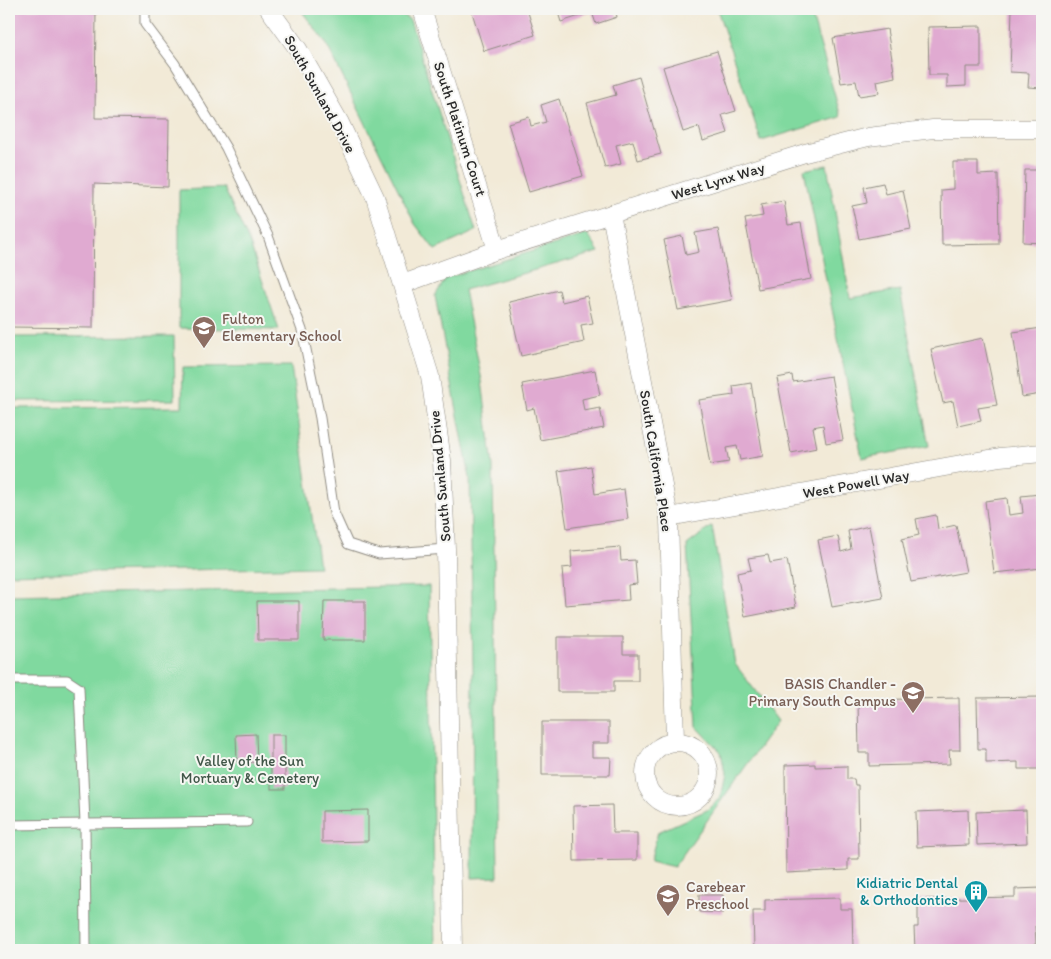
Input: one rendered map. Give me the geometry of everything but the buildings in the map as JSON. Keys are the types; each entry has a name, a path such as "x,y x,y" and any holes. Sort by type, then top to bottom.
{"street":[{"name":"South Sunland Drive","path":"269,9 298,49 340,123 375,197 430,376 442,460 446,549 453,950"},
{"name":"South Platinum Court","path":"422,9 497,250"},
{"name":"West Lynx Way","path":"403,284 497,250 805,153 868,138 933,128 1042,129"},
{"name":"South California Place","path":"611,214 669,517 675,741"},
{"name":"West Powell Way","path":"669,517 1000,457 1042,452"}],"lane":[{"path":"145,9 145,24 175,64 226,148 268,236 302,330 320,418 334,513 348,544 379,554 446,549"},
{"path":"9,680 67,680 78,688 85,822 86,950"},
{"path":"9,825 85,822 247,822"}],"green space":[{"path":"300,9 394,9 410,20 476,231 435,250 415,224 326,43"},
{"path":"717,9 810,9 841,117 761,141"},
{"path":"827,165 850,298 900,290 929,446 862,458 804,170"},
{"path":"224,188 250,244 279,330 179,328 179,190"},
{"path":"588,234 599,252 464,290 482,381 493,466 498,877 472,878 473,671 470,478 435,296 446,278"},
{"path":"174,336 175,400 9,401 9,337"},
{"path":"291,366 319,567 9,574 9,408 182,407 183,367"},
{"path":"712,526 735,664 778,721 674,867 650,861 658,832 707,810 720,798 725,774 721,752 697,727 687,545"},
{"name":"Valley of the Sun Mortuary & Cemetery","path":"429,586 435,950 9,950 9,595"}],"place":[{"name":"Fulton Elementary School","path":"204,349"},
{"name":"BASIS Chandler - Primary South Campus","path":"913,714"},
{"name":"Kidiatric Dental & Orthodontics","path":"976,913"},
{"name":"Carebear Preschool","path":"668,917"}]}
